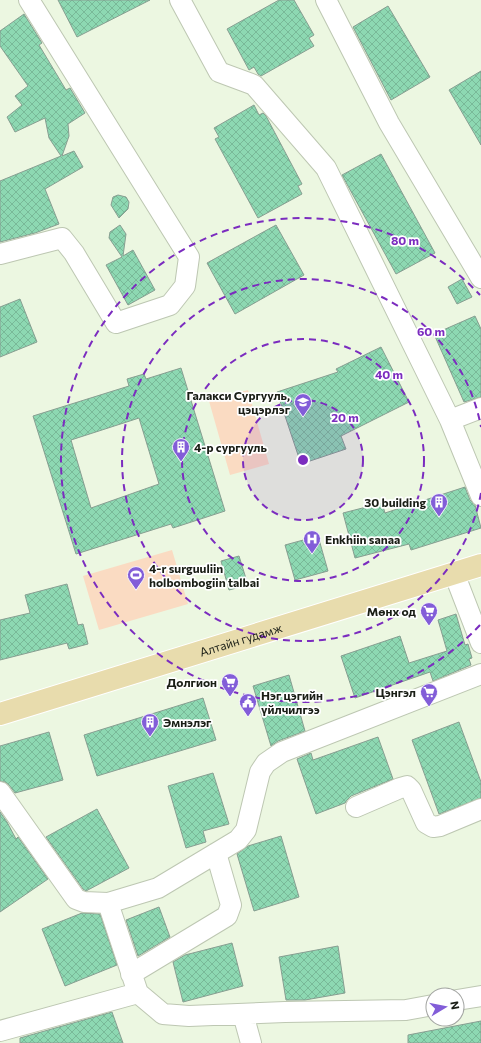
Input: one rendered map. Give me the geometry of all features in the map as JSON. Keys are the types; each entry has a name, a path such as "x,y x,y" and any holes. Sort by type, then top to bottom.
{"main road":[{"name":"Алтайн гудамж","path":"0,714 481,565"}],"street":[{"path":"0,254 62,238 74,253 116,323 170,305 185,286 189,256 29,0"},
{"path":"180,0 220,72 254,85 326,168 450,420 481,496"},
{"path":"326,0 390,123 481,278"},
{"path":"450,420 481,408"},
{"path":"454,573 481,643"},
{"path":"0,792 76,899 84,902 108,903 158,888 238,840 246,830 260,772 266,763 282,752 481,674"},
{"path":"356,807 407,786 411,790 426,823 433,827 440,826 481,809"},
{"path":"131,974 227,916 231,906 216,853"},
{"path":"108,903 138,993 163,1014 189,1016 406,1010 425,1006"},
{"path":"0,1031 138,993"},
{"path":"465,999 481,996"},
{"path":"243,1014 251,1043"}],"shaded area":[{"path":"248,390 269,464 230,475 209,401"},
{"name":"4-r surguuliin holbombogiin talbai","path":"172,550 188,604 99,630 83,576"}],"building":[{"path":"58,0 150,0 77,37"},
{"path":"279,0 294,0 314,35 309,38 314,46 261,76 254,67 249,70 227,29"},
{"path":"388,6 430,77 391,100 353,27"},
{"path":"24,14 42,43 39,45 66,90 70,88 85,113 68,124 69,136 62,156 74,151 83,167 45,189 59,224 35,233 0,242 0,181 61,156 49,138 45,118 15,132 7,117 22,105 15,96 28,86 0,46 0,31"},
{"path":"481,71 481,145 449,90"},
{"path":"254,105 259,115 263,113 266,116 302,184 298,186 302,194 258,218 215,139 219,137 214,128"},
{"path":"381,154 435,253 396,274 342,175"},
{"path":"118,195 126,197 129,202 128,209 119,218 111,205 113,197"},
{"path":"120,225 126,234 123,256 133,250 155,290 128,305 106,265 122,257 109,238 110,232"},
{"path":"276,225 304,275 235,314 207,263"},
{"path":"462,279 472,297 457,304 448,287"},
{"path":"20,299 37,342 0,357 0,307"},
{"path":"475,316 481,329 481,397 464,402 434,334"},
{"path":"381,347 409,402 341,436 346,449 301,464 277,392 338,372 336,369"},
{"name":"4-р сургууль","path":"181,368 225,511 173,528 171,524 76,554 33,416 129,386 127,379 144,374 146,379","holes":["139,418 159,484 91,508 71,440"]},
{"path":"465,487 470,500 475,505 481,528 411,550 409,544 355,558 343,513 382,503 385,513"},
{"path":"318,536 328,571 295,580 285,545"},
{"path":"239,556 248,585 229,590 221,561"},
{"path":"67,584 78,625 83,624 88,644 69,649 67,643 0,660 0,620 30,613 25,595"},
{"path":"456,614 465,645 468,644 472,658 469,659 471,665 433,681 430,672 355,698 341,656 400,636 409,663 447,651 438,620"},
{"path":"289,675 305,731 278,741 271,746 253,686"},
{"name":"Эмнэлэг","path":"203,698 216,740 97,776 84,735"},
{"path":"459,722 481,782 481,798 439,814 412,740"},
{"path":"49,732 63,780 15,793 9,785 0,781 0,746"},
{"path":"378,737 393,779 351,796 345,803 316,814 297,759 311,753 313,760"},
{"path":"213,773 229,824 203,831 206,842 186,848 168,786"},
{"path":"97,809 129,868 86,891 83,889 46,837"},
{"path":"0,812 16,839 18,837 48,879 0,912"},
{"path":"281,836 299,897 254,911 237,854 248,846"},
{"path":"159,907 170,937 138,956 126,920"},
{"path":"82,913 100,914 117,965 65,986 42,929"},
{"path":"232,943 243,986 183,1002 173,962 185,955"},
{"path":"338,946 345,993 305,1000 286,1000 279,957"},
{"path":"112,1012 123,1043 20,1043 20,1038"},
{"path":"481,1021 481,1043 408,1043 408,1035 450,1027 465,1027 465,1024"}],"place":[{"name":"Галакси Сургууль, цэцэрлэг","path":"303,417"},
{"name":"4-р сургууль","path":"181,462"},
{"name":"30 building","path":"439,517"},
{"name":"Enkhiin sanaa","path":"312,554"},
{"name":"4-r surguuliin holbombogiin talbai","path":"136,590"},
{"name":"Мөнх од","path":"429,626"},
{"name":"Долгион","path":"230,697"},
{"name":"Цэнгэл","path":"429,707"},
{"name":"Нэг цэгийн үйлчилгээ","path":"248,717"},
{"name":"Эмнэлэг","path":"150,737"}]}
